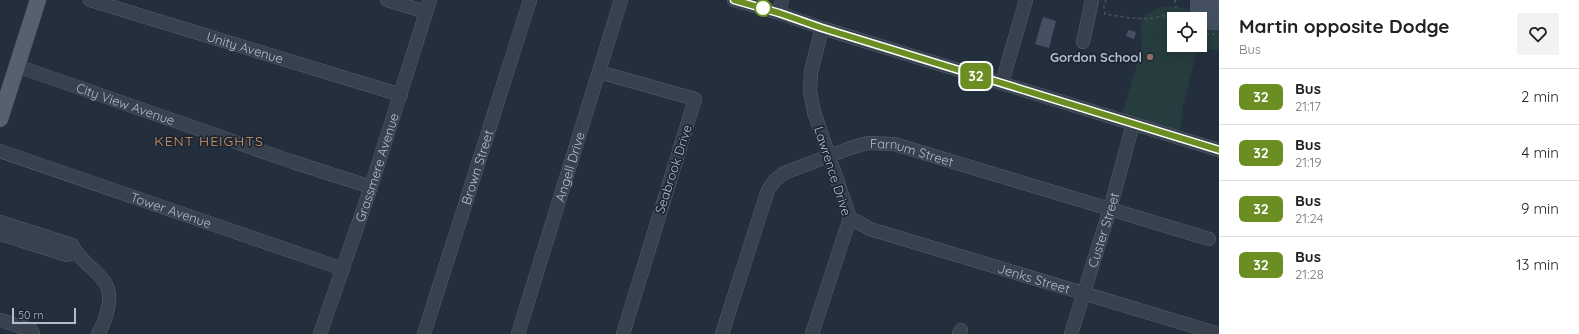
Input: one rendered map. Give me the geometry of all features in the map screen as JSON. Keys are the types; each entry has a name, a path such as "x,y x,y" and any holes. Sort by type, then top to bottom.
{"main road":[{"path":"0,119 3,96 17,66 35,1"}],"street":[{"name":"Unity Avenue","path":"90,0 401,95"},
{"path":"387,0 428,6"},
{"name":"Brown Street","path":"424,334 530,0"},
{"name":"Angell Drive","path":"518,334 621,0"},
{"path":"734,0 780,6 822,28 1219,150"},
{"path":"1002,84 1026,0"},
{"path":"1083,42 1092,0"},
{"name":"Grassmere Avenue","path":"320,334 371,187 428,6"},
{"name":"Lawrence Drive","path":"812,334 850,218 814,112 810,91 811,72 822,28"},
{"name":"City View Avenue","path":"17,66 290,161 371,187"},
{"name":"Seabrook Drive","path":"599,72 695,99 623,334"},
{"name":"Custer Street","path":"1070,334 1110,209 1133,124"},
{"name":"Farnum Street","path":"722,334 768,190 775,180 784,173 853,147 868,143 894,144 1209,239"},
{"name":"Tower Avenue","path":"0,151 343,269"},
{"name":"Jenks Street","path":"850,218 870,229 1219,334"},
{"path":"0,222 72,245 76,252 103,278 110,292 110,299 106,317 98,334"},
{"path":"0,234 67,255 76,252"},
{"path":"0,320 31,330 33,334"}],"path":[{"path":"1106,0 1104,7 1105,14 1149,19 1167,15"},
{"path":"1175,0 1176,12"},
{"path":"1207,34 1219,35"}],"green space":[{"path":"1170,6 1200,11 1219,12 1219,51 1207,49 1207,12 1167,12 1167,52 1197,52 1182,110 1181,128 1178,138 1120,121 1142,47 1141,22 1145,15 1159,8"}],"building":[{"path":"1190,0 1219,0 1219,30 1207,30 1207,12 1190,12"},
{"path":"1043,17 1056,21 1049,48 1035,44"},
{"path":"1128,30 1136,32 1134,39 1126,36"}],"bus line":[{"name":"32","path":"734,0 1219,150"}],"place":[{"name":"Gordon School","path":"1150,57"}],"district":[{"name":"KENT HEIGHTS","path":"209,141"}]}
